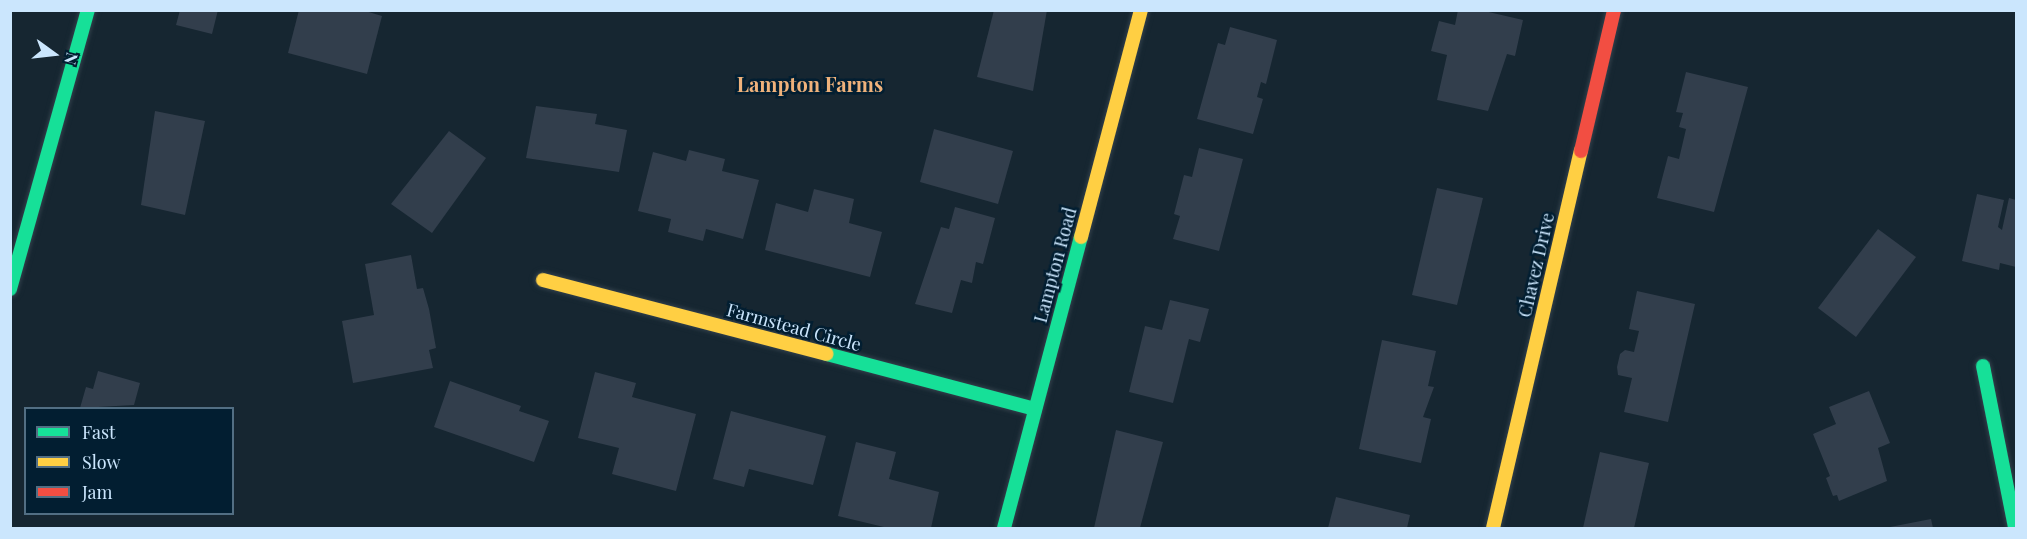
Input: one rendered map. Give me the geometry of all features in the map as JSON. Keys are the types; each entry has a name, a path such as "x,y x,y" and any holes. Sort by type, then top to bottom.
{"street":[{"path":"10,289 88,10"},
{"name":"Lampton Road","path":"1004,528 1141,10"},
{"name":"Chavez Drive","path":"1493,528 1614,10"},
{"name":"Farmstead Circle","path":"543,280 1035,409"},
{"path":"1983,366 2015,528"}],"building":[{"path":"180,10 218,10 212,34 176,25"},
{"path":"299,10 362,10 382,16 367,74 288,53"},
{"path":"994,10 1047,10 1033,91 977,77"},
{"path":"1458,10 1480,10 1523,20 1515,56 1507,54 1488,111 1437,100 1447,55 1431,51 1439,21 1455,25"},
{"path":"1230,27 1277,40 1266,84 1261,82 1257,97 1263,99 1253,134 1197,119 1218,43 1225,45"},
{"path":"1686,72 1748,87 1714,212 1657,198 1668,156 1679,159 1686,129 1679,127 1683,113 1676,112"},
{"path":"536,106 597,114 595,124 627,130 619,172 526,158"},
{"path":"155,111 205,121 185,215 141,205"},
{"path":"934,129 1013,151 998,204 920,182"},
{"path":"449,131 486,158 432,233 391,204"},
{"path":"1199,148 1243,159 1219,251 1173,239 1180,216 1174,214 1184,175 1192,177"},
{"path":"689,150 725,159 722,171 759,180 743,239 706,229 703,241 668,232 671,219 638,211 653,152 686,161"},
{"path":"1437,188 1483,198 1457,305 1412,295"},
{"path":"814,189 854,199 849,223 882,232 870,277 765,250 776,203 808,212"},
{"path":"1977,194 2004,200 1998,227 2002,230 2009,198 2016,200 2016,267 2000,263 1999,270 1962,261"},
{"path":"955,207 995,218 983,264 976,262 972,283 961,280 952,313 915,304 941,227 949,229"},
{"path":"1878,229 1916,257 1856,337 1818,308"},
{"path":"411,255 417,289 423,288 429,309 436,348 429,350 433,368 353,383 342,321 374,315 365,264"},
{"path":"1637,291 1695,304 1668,422 1624,412 1632,378 1618,375 1617,367 1620,354 1625,350 1634,352 1639,331 1629,329"},
{"path":"1170,300 1209,309 1200,342 1189,339 1173,403 1129,392 1145,326 1162,330"},
{"path":"1382,340 1436,351 1428,386 1434,387 1423,417 1431,419 1421,463 1359,449"},
{"path":"98,371 140,383 134,405 80,407 86,387 93,389"},
{"path":"595,372 636,383 632,397 696,414 676,491 612,474 619,448 578,438"},
{"path":"450,381 521,406 519,411 549,421 534,462 434,427"},
{"path":"1869,391 1890,443 1878,448 1887,481 1839,501 1837,495 1833,496 1826,478 1830,476 1813,434 1836,424 1829,407"},
{"path":"731,411 826,436 813,485 749,469 744,487 713,479"},
{"path":"1116,430 1163,442 1140,528 1094,528"},
{"path":"856,442 896,452 889,479 939,492 931,528 888,528 838,516"},
{"path":"1600,452 1649,463 1634,528 1583,528"},
{"path":"1336,497 1410,515 1407,528 1328,528"},
{"path":"1931,519 1933,528 1890,528 1890,527"}],"traffic: fast":[{"path":"10,289 88,10"},
{"path":"1004,528 1081,237"},
{"path":"827,354 1035,409"},
{"path":"1983,366 2015,528"}],"traffic: slow":[{"path":"1081,237 1141,10"},
{"path":"1493,528 1581,151"},
{"path":"543,280 827,354"}],"traffic: jam":[{"path":"1581,151 1614,10"}],"district":[{"name":"Lampton Farms","path":"810,83"}]}
